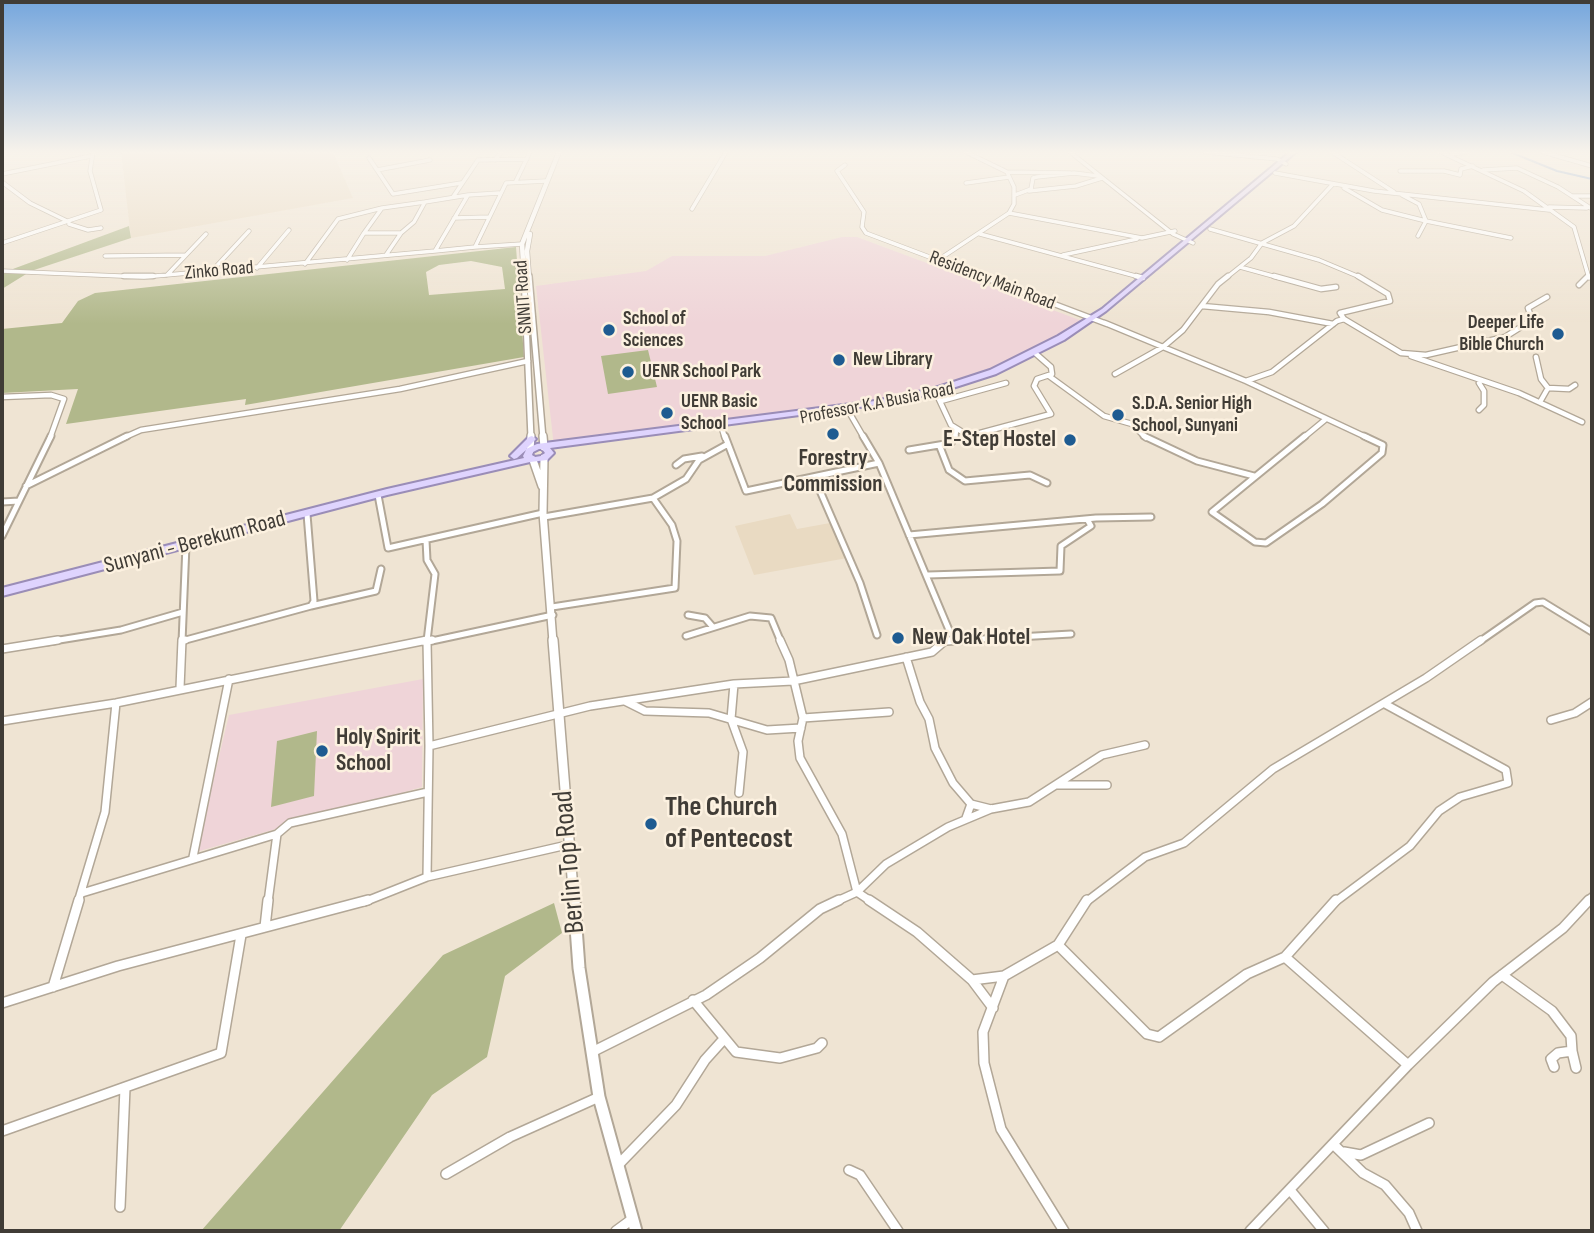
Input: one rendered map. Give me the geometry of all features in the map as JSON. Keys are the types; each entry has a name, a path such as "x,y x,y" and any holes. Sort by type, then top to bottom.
{"main road":[{"name":"Professor K.A Busia Road","path":"700,429 722,429 939,398 1034,356 1098,321 1185,238 1210,229 1230,210"},
{"name":"Professor K.A Busia Road","path":"542,448 587,447 909,397 968,381 1034,356 1081,327 1098,321 1104,310 1185,238 1230,210"},
{"path":"1081,327 1083,320 1079,314 1104,310"},
{"name":"Professor K.A Busia Road","path":"531,455 542,448 690,431"},
{"path":"514,456 542,448"},
{"name":"Sunyani - Berekum Road","path":"2,592 307,514 514,456 531,455"},
{"name":"Sunyani - Berekum Road","path":"382,493 531,455"}],"street":[{"path":"45,210 69,222"},
{"path":"2,243 101,210"},
{"path":"305,264 338,219 376,210"},
{"path":"347,260 381,210"},
{"path":"386,256 421,210"},
{"path":"435,251 459,210"},
{"path":"475,247 492,210"},
{"name":"SNNIT Road","path":"535,210 522,244 542,448"},
{"name":"SNNIT Road","path":"540,210 527,244 528,361 542,448"},
{"name":"Residency Main Road","path":"862,210 863,230 1246,381 1383,445 1382,453 1322,504 1263,544 1248,538 1212,512 1254,476"},
{"path":"938,260 980,234 1010,210"},
{"path":"1145,210 1185,238"},
{"path":"1148,210 1185,238"},
{"path":"1115,374 1163,347 1183,330 1219,284 1240,267 1262,243 1294,226 1309,210"},
{"path":"1381,210 1511,239"},
{"path":"1421,210 1426,221"},
{"path":"1550,210 1574,227 1577,234 1589,278 1579,285"},
{"path":"1009,213 1142,238 1185,238"},
{"path":"454,218 489,217"},
{"path":"1418,236 1426,221"},
{"path":"61,225 77,225 88,230 101,228"},
{"path":"1210,229 1320,260 1362,278 1391,298 1385,303 1340,313 1344,319 1409,355 1477,382 1499,386 1582,422"},
{"path":"257,268 289,230"},
{"path":"211,272 248,231"},
{"path":"364,233 401,233"},
{"path":"167,275 206,234"},
{"path":"980,234 1143,278"},
{"path":"2,235 9,240"},
{"path":"1057,255 1076,254 1142,238"},
{"name":"Zinko Road","path":"2,271 167,275 522,244"},
{"path":"105,256 186,255"},
{"path":"1240,267 1321,289 1336,287"},
{"path":"1409,355 1426,355 1505,337 1532,320 1528,308 1546,297"},
{"path":"1202,306 1269,312 1333,324"},
{"path":"1246,381 1272,372 1333,324 1344,319"},
{"path":"956,431 968,436 978,435 1051,414 1034,386 1037,379 1052,374 1051,367 1034,356"},
{"path":"1536,357 1541,379 1548,388 1569,389 1575,385"},
{"path":"26,486 141,430 284,404 400,389 528,361"},
{"path":"1049,376 1104,416 1132,424 1146,438 1197,461 1254,476 1326,419"},
{"path":"1477,382 1484,391 1484,405 1479,410"},
{"path":"909,450 940,447 955,440 956,431 939,398 1006,383"},
{"path":"1540,402 1548,388"},
{"path":"2,397 51,395 64,399 56,426 2,536"},
{"path":"849,412 879,463 928,575 949,630 946,641"},
{"path":"722,429 746,491 879,463"},
{"path":"382,493 388,548 544,515 653,498 686,479 704,457 728,444"},
{"path":"940,447 948,470 965,481 1030,475 1047,483"},
{"path":"542,448 542,486"},
{"path":"531,455 542,486"},
{"path":"676,465 684,459 704,457"},
{"path":"814,477 860,583 877,635"},
{"name":"Berlin Top Road","path":"542,486 553,611 567,845 579,968 599,1097 636,1231"},
{"path":"2,721 116,703 180,688 427,641 553,611 675,587 677,541 672,525 653,498"},
{"path":"2,502 19,501"},
{"path":"307,514 314,601 311,606"},
{"path":"909,535 1087,519 1150,517"},
{"path":"928,575 1060,571 1061,546 1091,526 1087,519"},
{"path":"426,540 427,560 435,575 427,641 427,877"},
{"path":"180,688 186,545"},
{"path":"182,642 376,591 381,569"},
{"path":"972,980 1004,976 1058,945 1089,897 1145,857 1184,843 1273,769 1385,704 1480,643 1535,603 1543,602 1592,632"},
{"path":"2,649 121,630 183,612"},
{"path":"688,615 705,618 712,626"},
{"path":"686,636 751,616 771,618 789,660 803,718 798,741 800,758 842,834 857,892 917,932 972,980 993,1008"},
{"path":"429,746 623,700 734,684 793,681 932,652 946,641 1072,634"},
{"path":"906,657 920,702 929,719 935,748 953,783 971,804 991,809"},
{"path":"193,857 229,679"},
{"path":"734,684 730,704 731,719 743,752 739,793"},
{"path":"623,700 645,711 709,713 767,730 801,728"},
{"path":"1551,720 1575,713 1592,702"},
{"path":"53,987 105,812 116,703"},
{"path":"1058,945 1119,1008 1147,1034 1156,1037 1169,1031 1247,974 1285,957 1339,897 1410,846 1439,811 1460,797 1508,783 1506,770 1385,704"},
{"path":"803,718 889,712"},
{"path":"592,1052 693,1000 760,958 820,909 857,892 886,864 967,818 991,809 1028,802 1102,755 1145,745"},
{"path":"1058,785 1107,785"},
{"path":"82,893 193,857 276,834 290,823 428,792"},
{"path":"967,818 971,804"},
{"path":"265,928 276,834"},
{"path":"2,1003 361,903 427,877 567,845"},
{"path":"1251,1231 1408,1065 1502,975 1563,928 1592,897"},
{"path":"2,1130 221,1053 224,1048 241,935"},
{"path":"1285,957 1408,1065"},
{"path":"1502,975 1520,985 1552,1011 1571,1036 1576,1068"},
{"path":"1004,976 983,1032 982,1050 997,1118 1021,1166 1064,1231"},
{"path":"693,1000 723,1040 736,1052 780,1058 794,1056 822,1043"},
{"path":"619,1164 676,1105 705,1060 723,1040"},
{"path":"1554,1067 1551,1059 1558,1053 1572,1051"},
{"path":"120,1207 125,1088"},
{"path":"446,1174 510,1137 599,1097"},
{"path":"1334,1145 1349,1155 1361,1155 1429,1123"},
{"path":"1334,1145 1363,1173 1385,1185 1409,1213 1417,1231"},
{"path":"849,1170 860,1175 898,1231"},
{"path":"1290,1190 1324,1231"},
{"path":"617,1231 631,1220"}],"shaded area":[{"path":"128,210 289,210 131,238"},
{"path":"842,237 857,237 1085,322 1015,361 968,381 885,400 554,447 536,286 646,271 672,256 765,256"},
{"path":"790,514 797,529 830,523 847,558 754,575 735,526"},
{"name":"Holy Spirit School","path":"423,679 422,787 196,852 229,715"}],"green space":[{"path":"129,226 131,238 31,271 2,289 2,273"},
{"path":"516,247 524,357 245,405 246,399 66,424 78,389 2,393 2,329 62,323 78,301 95,293","holes":["471,261 502,267 505,289 429,295 426,272 439,265"]},
{"name":"UENR School Park","path":"648,350 657,387 608,394 601,356"},
{"path":"317,731 314,796 271,807 277,741"},
{"path":"554,903 562,933 505,976 487,1057 432,1095 339,1231 201,1231 443,955"}],"place":[{"name":"School of Sciences","path":"609,330"},
{"name":"Deeper Life Bible Church","path":"1558,334"},
{"name":"New Library","path":"839,360"},
{"name":"UENR School Park","path":"628,372"},
{"name":"UENR Basic School","path":"667,413"},
{"name":"S.D.A. Senior High School, Sunyani","path":"1118,415"},
{"name":"Forestry Commission","path":"833,434"},
{"name":"E-Step Hostel","path":"1070,440"},
{"name":"New Oak Hotel","path":"898,638"},
{"name":"Holy Spirit School","path":"322,751"},
{"name":"The Church of Pentecost","path":"651,824"}]}
